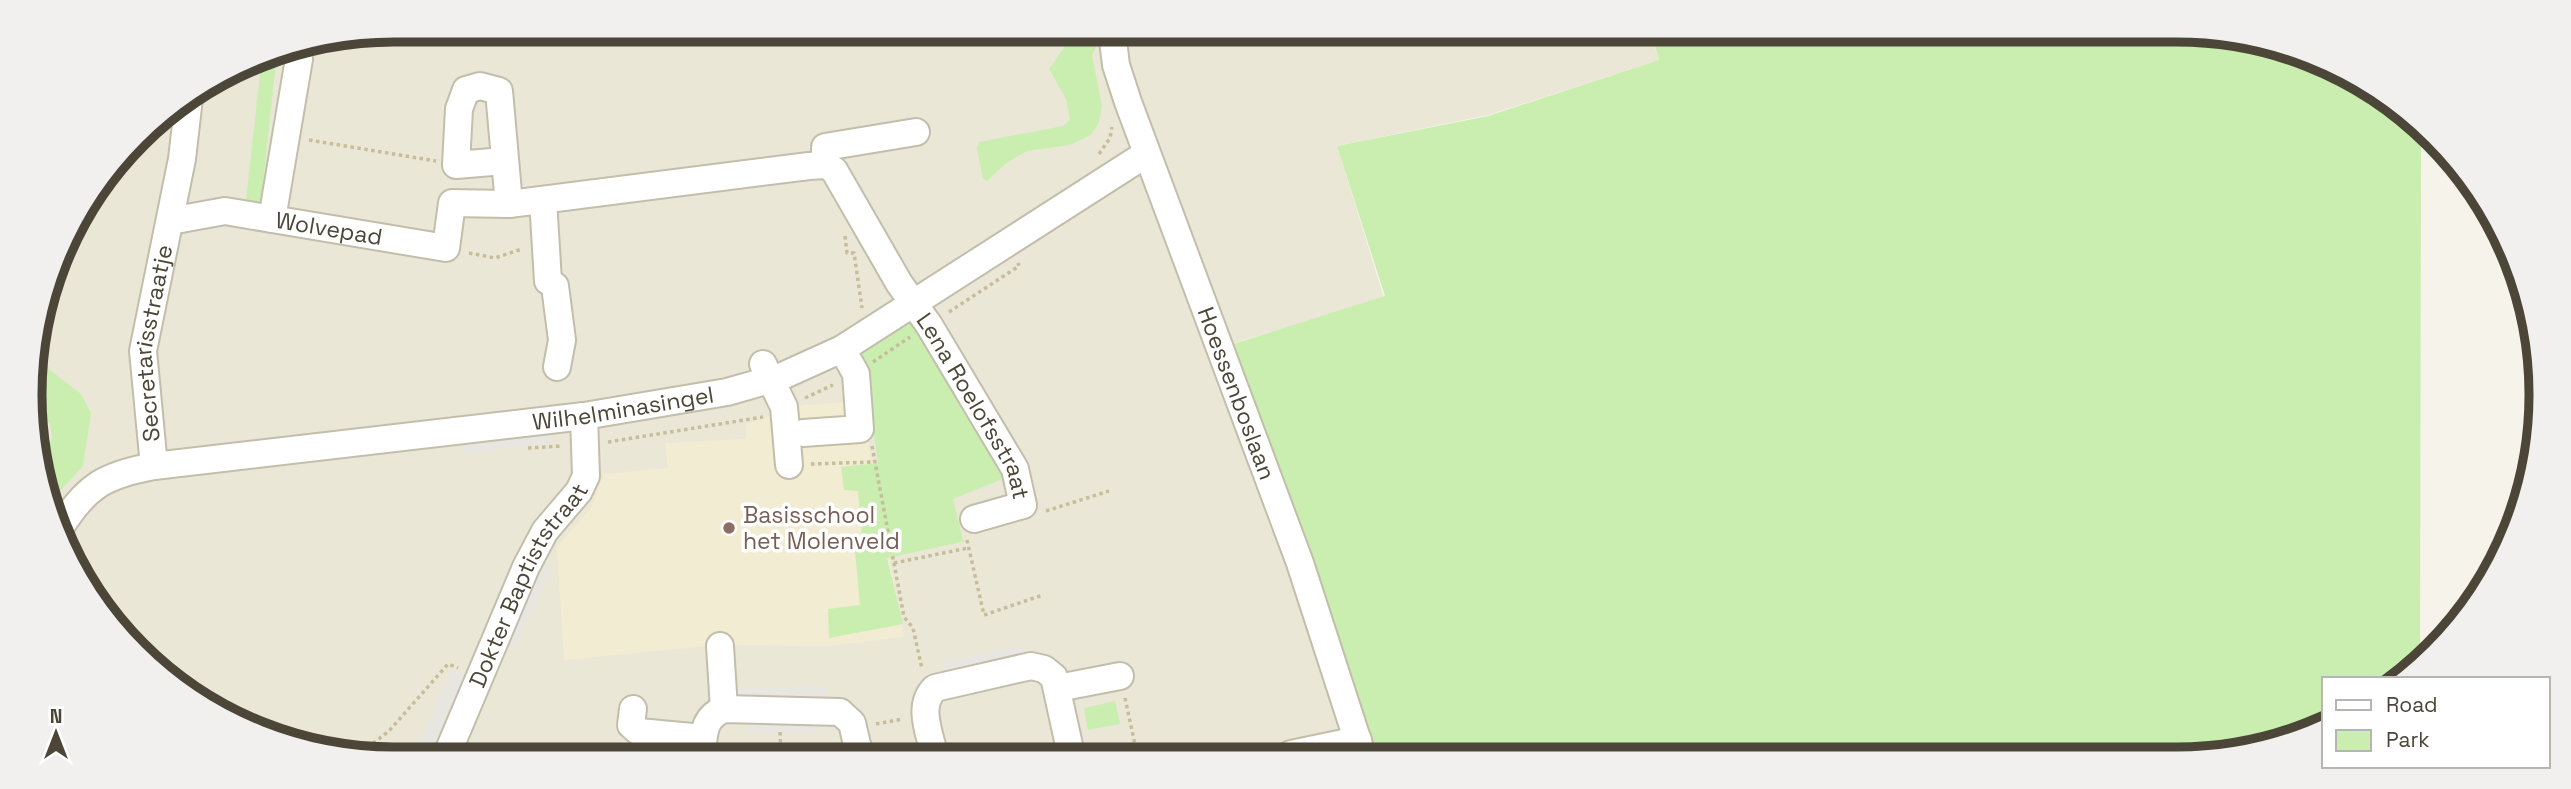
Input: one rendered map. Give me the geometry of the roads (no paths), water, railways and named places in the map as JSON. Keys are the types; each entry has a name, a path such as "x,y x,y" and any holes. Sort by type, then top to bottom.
{"street":[{"name":"Hoessenboslaan","path":"1113,42 1116,65 1146,154 1300,563 1360,747"},
{"name":"Wolvepad","path":"299,60 272,219 446,248 452,204 509,204"},
{"path":"504,161 456,165 459,109 466,90 480,86 499,91 509,204 825,165 834,170 906,293"},
{"name":"Secretarisstraatje","path":"153,466 143,352 170,221 187,110"},
{"path":"825,165 825,147 916,132"},
{"name":"Wilhelminasingel","path":"66,521 90,489 118,473 153,466 584,416 693,399 766,372 813,364 842,349 906,293 1146,154"},
{"path":"543,200 548,281 555,286 562,340 557,367"},
{"name":"Secretarisstraatje","path":"170,221 225,211 272,219"},
{"name":"Lena Roelofsstraat","path":"906,293 1015,468 1023,504 974,519"},
{"path":"803,433 860,429 856,374 842,349"},
{"path":"766,372 784,407 789,465"},
{"name":"Dokter Baptiststraat","path":"450,747 526,567 545,531 579,491 586,476 584,416"},
{"path":"720,646 724,709"},
{"path":"932,747 926,705 946,684 1031,666 1044,669 1054,677 1070,747"},
{"path":"1058,688 1120,676"},
{"path":"633,709 631,725 639,732 703,746 704,728 712,714 724,709 840,712 852,723 856,741"}],"place":[{"name":"Basisschool het Molenveld","path":"729,528"}]}
